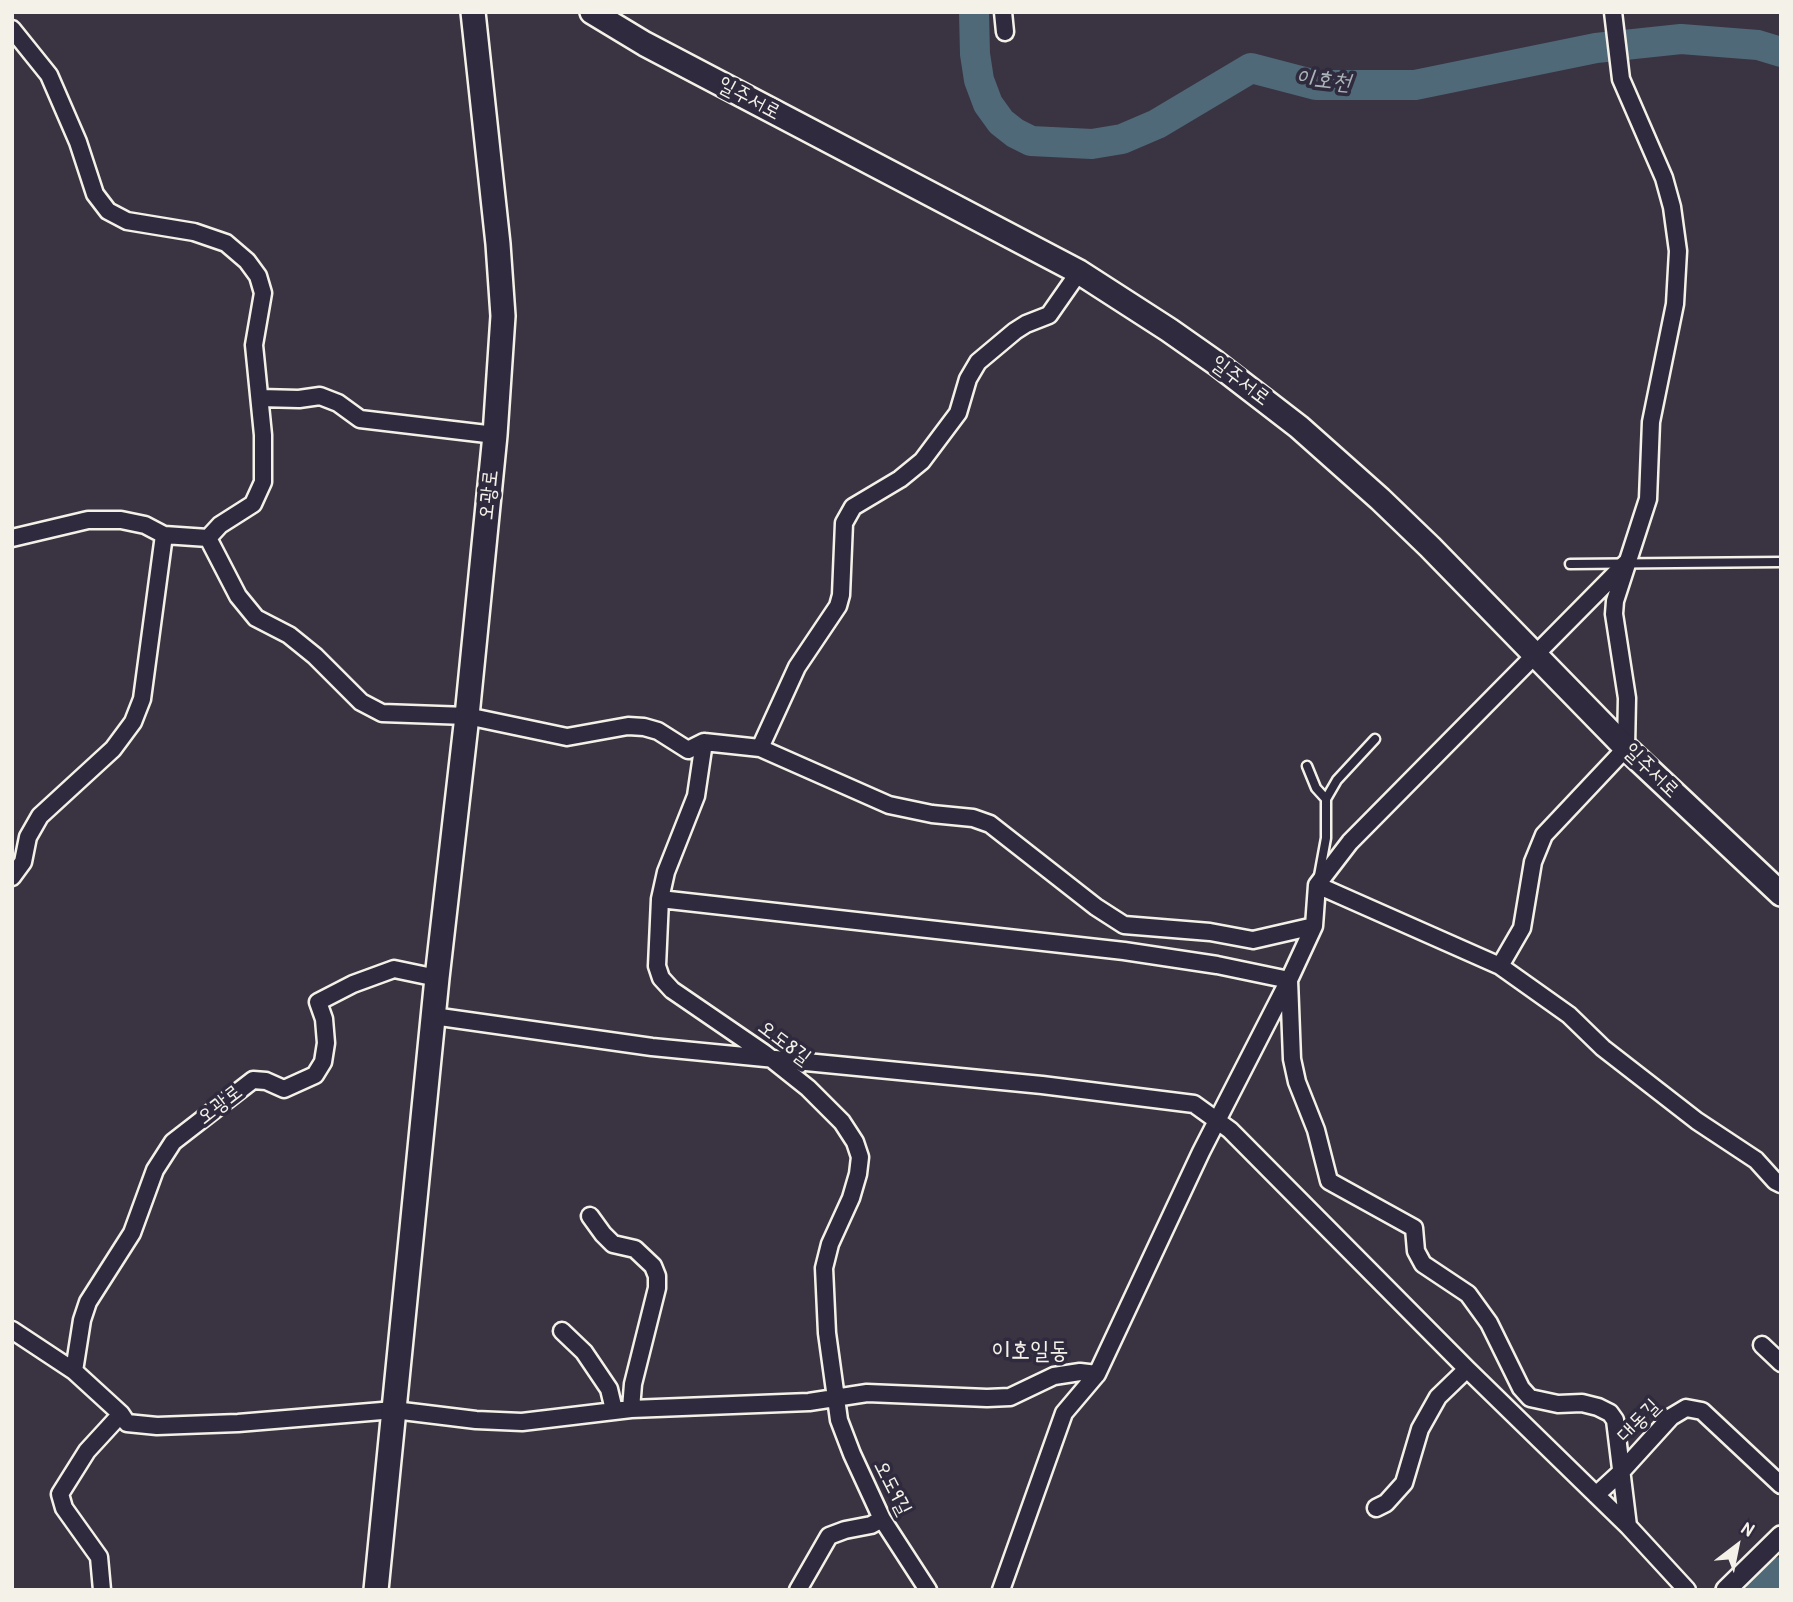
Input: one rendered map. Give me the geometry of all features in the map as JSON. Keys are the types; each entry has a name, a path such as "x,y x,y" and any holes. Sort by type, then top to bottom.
{"main road":[{"name":"오광로","path":"376,1590 433,1016 467,716 495,435 503,316 473,12"},
{"name":"일주서로","path":"592,12 645,44 1079,272 1169,330 1262,397 1299,427 1430,547 1626,748 1781,894"}],"street":[{"path":"1003,12 1005,32"},
{"path":"1500,966 1522,928 1533,862 1544,835 1626,748 1627,698 1614,614 1618,586 1648,499 1651,422 1675,304 1678,251 1672,207 1664,178 1621,79 1613,12"},
{"path":"12,29 49,75 78,142 95,194 108,211 127,222 194,232 226,243 247,261 258,276 263,293 254,345 263,435 262,482 253,504 220,526 208,538 164,535 145,525 121,520 88,520 12,538"},
{"path":"760,748 797,667 838,606 845,523 853,507 900,479 922,461 958,413 968,379 978,362 1015,331 1049,315 1079,272"},
{"path":"260,398 320,397 338,402 360,419 495,435"},
{"path":"12,877 23,862 28,837 40,816 113,749 133,722 142,699 164,535"},
{"path":"208,538 238,596 256,618 289,635 315,656 361,702 382,713 467,716 567,737 628,726 644,727 658,731 688,751 704,742 760,748 889,805 932,814 973,818 990,824 1096,907 1124,925 1210,932 1253,940 1314,926"},
{"path":"1001,1590 1064,1413 1097,1374 1217,1121 1289,980 1314,926 1317,885 1350,842 1626,563"},
{"name":"오도8길","path":"704,742 696,796 666,872 660,899 657,966 661,978 672,990 770,1058 808,1088 842,1122 855,1142 860,1157 851,1198 830,1244 824,1268 827,1333 837,1397"},
{"path":"1317,885 1500,966 1569,1015 1603,1048 1697,1121 1756,1160 1781,1184"},
{"path":"660,899 1124,951 1217,965 1289,980"},
{"name":"오광로","path":"74,1371 82,1320 88,1302 132,1233 155,1170 173,1142 253,1080 266,1081 284,1089 315,1075 323,1062 326,1043 324,1019 318,1002 353,984 394,969 437,978"},
{"path":"1289,980 1292,1059 1297,1082 1317,1130 1329,1181 1413,1228 1416,1251 1423,1264 1468,1294 1489,1323 1521,1388 1530,1398 1558,1404 1582,1403 1610,1413 1615,1420 1628,1527"},
{"path":"433,1016 652,1047 1042,1085 1194,1104 1230,1130 1628,1527 1687,1590"},
{"path":"590,1216 613,1244 635,1250 653,1266 657,1276 657,1288 634,1384 623,1409"},
{"path":"12,1330 74,1371 121,1414 127,1423 157,1426 238,1423 394,1410 476,1420 522,1422 623,1409 809,1402 867,1393 1010,1397 1054,1376 1080,1372 1097,1374"},
{"path":"562,1331 583,1352 623,1409"},
{"path":"1762,1345 1781,1363"},
{"path":"1377,1508 1387,1503 1404,1483 1420,1429 1438,1397 1467,1369"},
{"path":"1512,1413 1527,1395"},
{"name":"오도9길","path":"837,1397 839,1420 882,1519 928,1590"},
{"name":"대동길","path":"1596,1495 1671,1417 1686,1408 1702,1411 1781,1485"},
{"path":"102,1590 99,1557 64,1508 60,1494 87,1451 121,1414"},
{"path":"798,1590 830,1536 871,1525 882,1519"},
{"path":"1726,1590 1781,1536"}],"lane":[{"path":"1570,564 1781,562"},
{"path":"1317,885 1326,838 1326,799 1337,780 1375,739"},
{"path":"1307,766 1316,788 1326,799"}],"waterway":[{"name":"이호천","path":"974,12 975,54 979,80 988,104 1001,122 1031,141 1092,144 1122,139 1157,124 1251,68 1316,85 1415,85 1596,48 1681,39 1758,45 1781,52"},
{"name":"이호천","path":"1761,1590 1781,1572"}],"district":[{"name":"이호일동","path":"1030,1352"}]}
